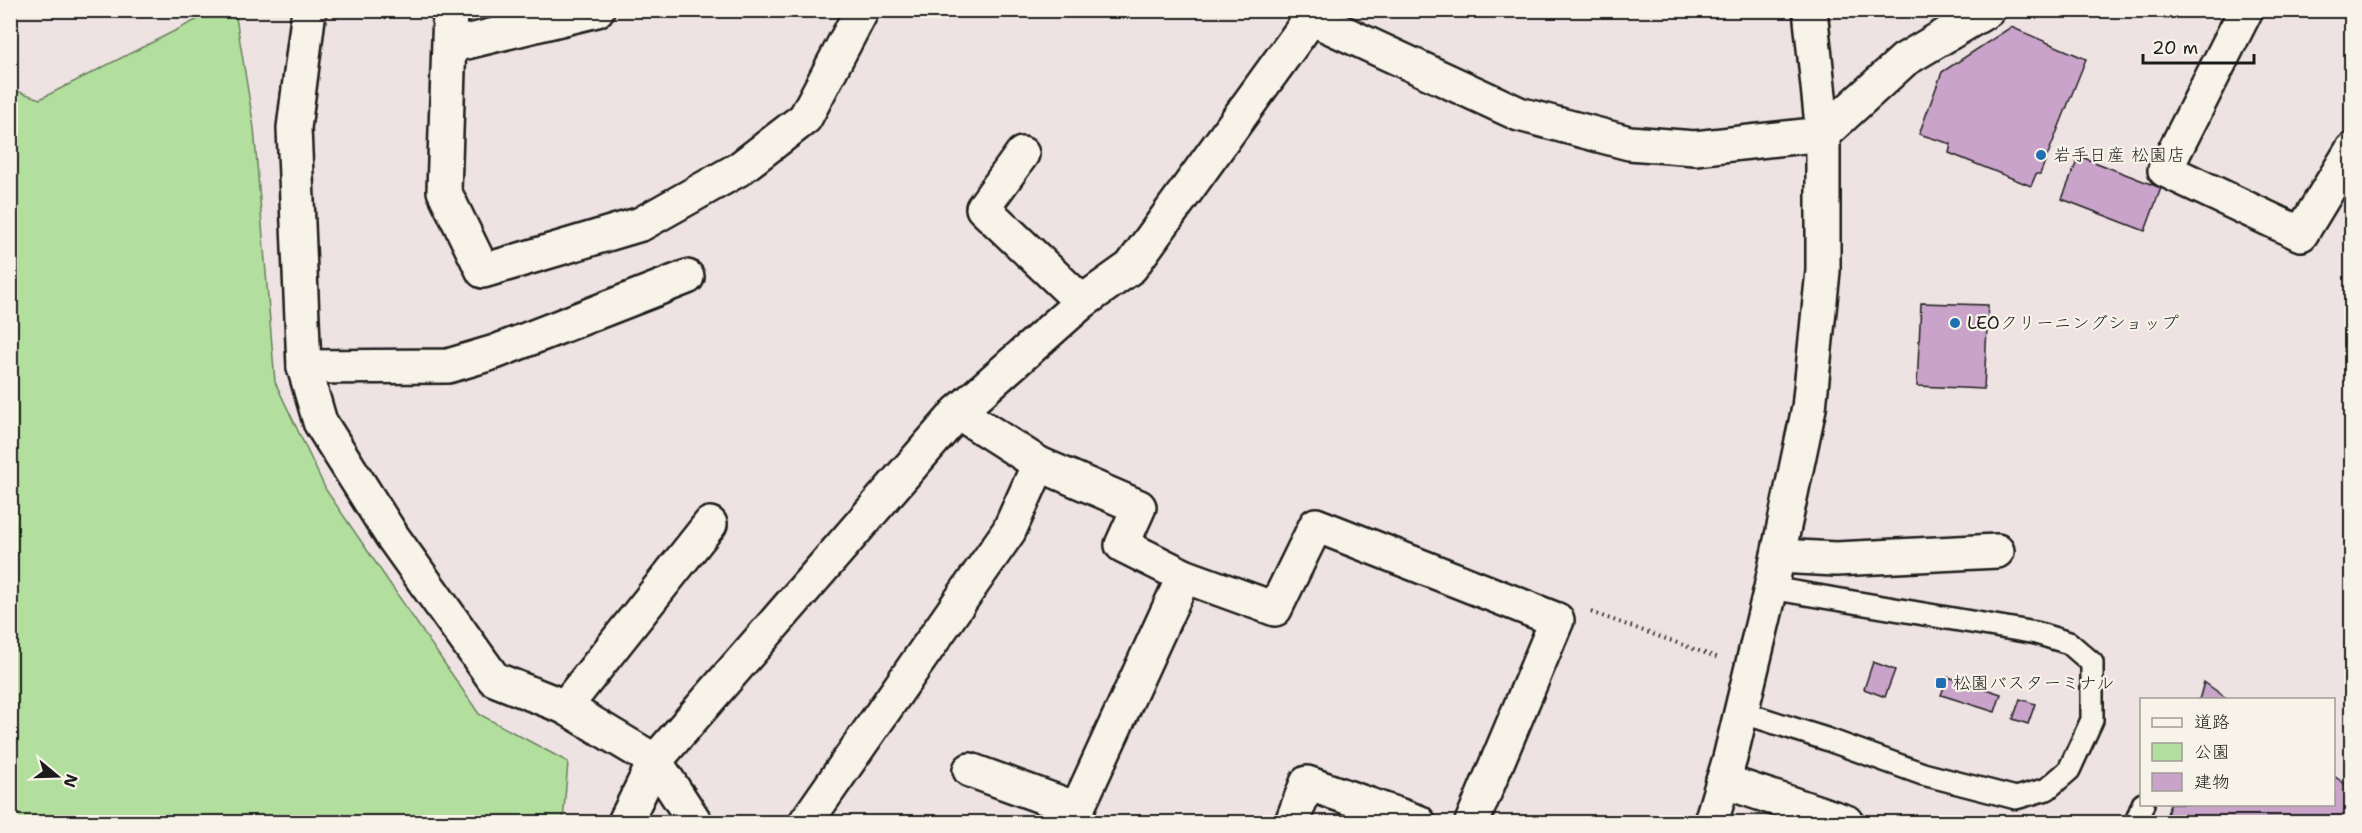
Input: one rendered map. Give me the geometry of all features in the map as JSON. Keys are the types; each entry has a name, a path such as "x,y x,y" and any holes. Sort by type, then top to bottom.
{"street":[{"path":"309,10 294,128 304,367 320,422 392,536 494,680 565,707 655,761 695,822"},
{"path":"450,10 444,190 483,271 641,224 739,169 805,118 862,10"},
{"path":"450,46 597,10"},
{"path":"1711,822 1752,670 1809,408 1823,271 1823,134 1810,10"},
{"path":"625,822 655,761 958,412 1082,302 1131,267 1312,14 1519,114 1629,143 1695,148 1823,134 1904,60 1988,10"},
{"path":"2246,10 2165,170 2301,234 2352,150"},
{"path":"1022,154 982,208 1082,302"},
{"path":"304,367 448,366 495,352 687,277"},
{"path":"958,412 1039,465 1139,507 1122,545 1184,576 1275,609 1316,525 1557,620 1472,822"},
{"path":"806,822 1009,531 1039,465"},
{"path":"565,707 710,524"},
{"path":"1775,572 1836,559 1997,551"},
{"path":"970,770 1077,809 1184,576"},
{"path":"1723,781 1846,822"},
{"path":"1292,822 1307,783 1418,822"}],"lane":[{"path":"1741,712 1826,739 1923,774 2016,798 2047,789 2069,770 2092,720 2092,663 2068,643 2036,633 1775,572"},
{"path":"2136,822 2142,806"}],"path":[{"path":"1557,620 1581,609 1752,670"}],"green space":[{"path":"214,11 235,11 254,128 275,382 326,490 479,714 568,762 563,822 11,822 11,89 40,99"}],"building":[{"path":"2011,27 2086,59 2040,174 2036,174 2031,186 1949,153 1951,144 1919,134 1942,72"},
{"path":"2079,156 2161,188 2145,231 2062,199"},
{"path":"1921,303 1988,305 1984,389 1917,386"},
{"path":"1873,662 1895,670 1885,697 1864,689"},
{"path":"1948,677 2001,694 1995,712 1941,695"},
{"path":"2204,682 2226,698 2200,698"},
{"path":"2020,699 2035,704 2028,724 2013,719"},
{"path":"2335,777 2352,789 2352,812 2348,822 2165,822 2169,806 2335,806"}],"place":[{"name":"岩手日産 松園店","path":"2041,155"},
{"name":"LEOクリーニングショップ","path":"1955,323"},
{"name":"松園バスターミナル","path":"1941,683"}]}
